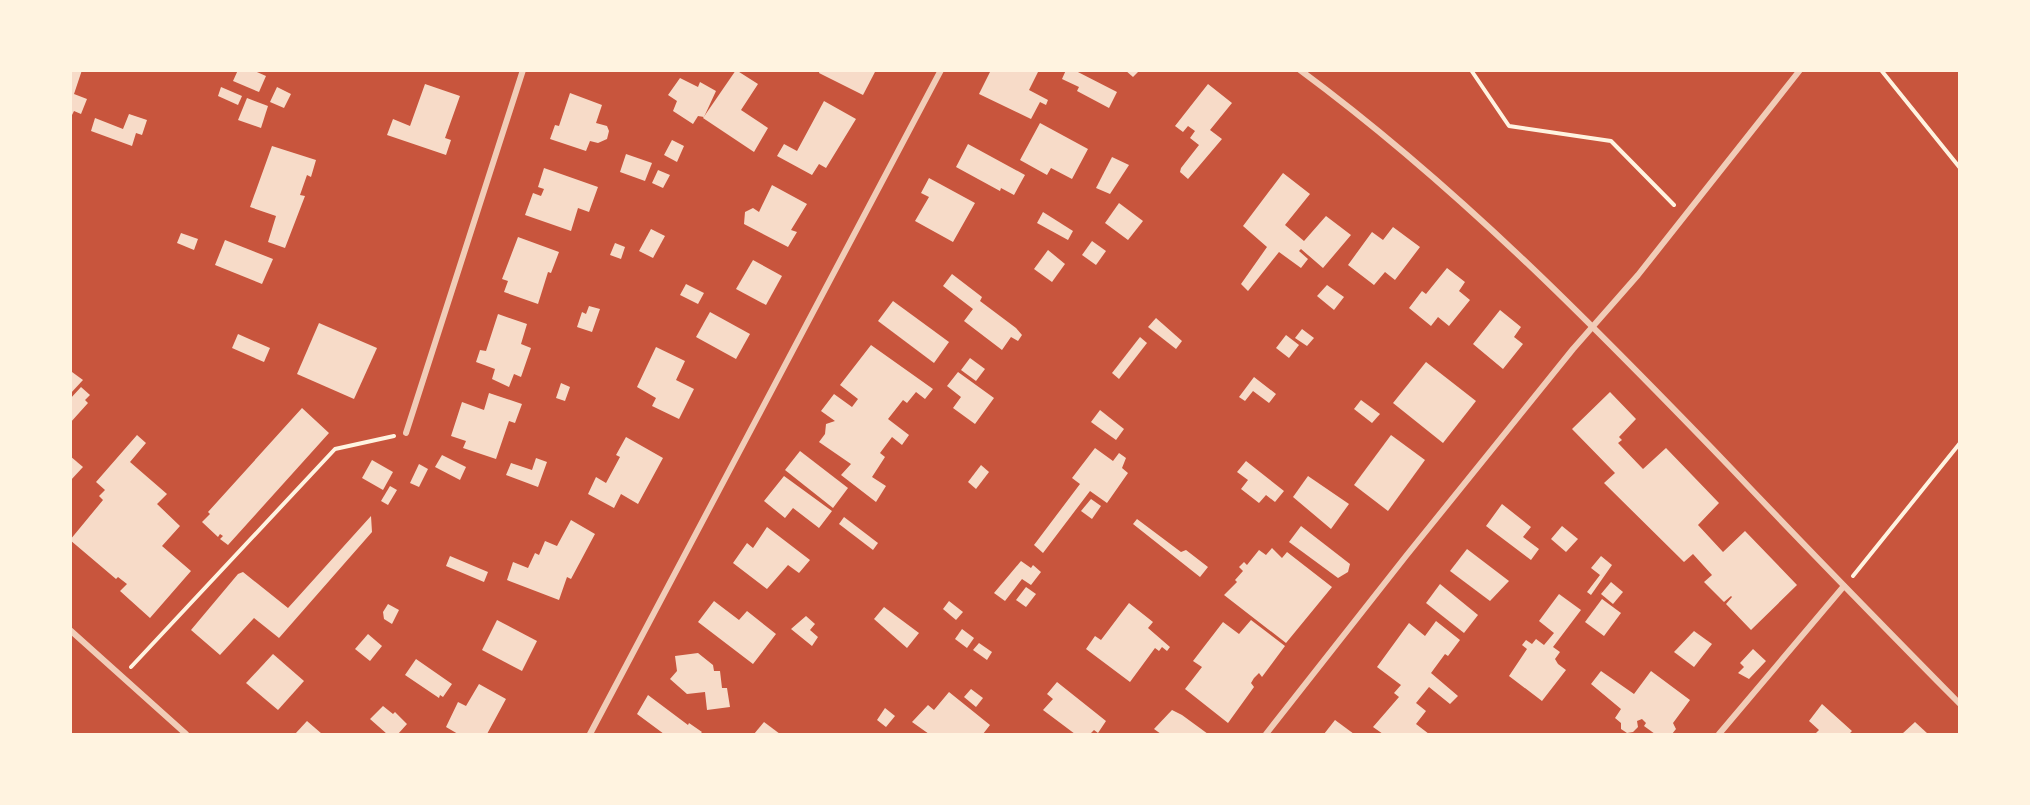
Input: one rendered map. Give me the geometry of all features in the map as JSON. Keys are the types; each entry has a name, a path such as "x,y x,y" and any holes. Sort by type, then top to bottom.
{"street":[{"path":"406,433 523,70"},
{"path":"590,735 941,70"},
{"path":"1300,70 1356,111 1427,172 1595,327 1959,704"},
{"path":"1266,735 1573,348 1595,327 1800,70"},
{"path":"1719,735 1844,586"},
{"path":"70,630 186,735"}],"path":[{"path":"1471,70 1509,126 1611,141 1683,215"},
{"path":"1881,70 1959,168"},
{"path":"122,677 335,449 406,433"},
{"path":"1844,586 1959,443"}],"building":[{"path":"70,70 82,70 74,94 87,99 81,114 74,111 70,119"},
{"path":"238,70 252,70 266,76 259,92 233,81"},
{"path":"736,70 758,84 741,110 768,128 754,152 703,118"},
{"path":"820,70 876,70 863,95 819,73"},
{"path":"991,70 1039,70 1029,90 1048,100 1046,105 1040,102 1031,119 979,94"},
{"path":"1066,70 1074,70 1117,92 1109,108 1077,91 1079,87 1062,79"},
{"path":"1125,70 1140,70 1133,77"},
{"path":"680,78 698,87 700,82 716,91 704,117 698,116 693,124 673,111 677,101 668,95"},
{"path":"425,84 460,96 445,138 451,140 446,155 387,135 393,119 410,126"},
{"path":"1208,84 1232,103 1210,130 1222,139 1188,179 1180,172 1181,168 1199,145 1190,138 1195,131 1188,126 1183,132 1175,126"},
{"path":"221,87 242,96 238,105 218,96"},
{"path":"277,87 291,94 284,108 270,102"},
{"path":"570,93 602,105 596,123 607,126 609,131 607,139 598,143 590,141 586,151 550,139 555,125 559,126"},
{"path":"247,98 268,106 261,128 238,120"},
{"path":"824,101 856,119 826,168 819,164 812,175 777,156 784,144 797,151"},
{"path":"129,114 147,120 142,135 136,133 132,146 91,131 95,118 123,129"},
{"path":"1040,123 1088,149 1072,179 1051,168 1047,175 1020,160"},
{"path":"672,140 684,146 677,162 664,155"},
{"path":"968,144 1025,175 1014,195 1001,188 1000,191 956,167"},
{"path":"272,146 316,160 311,177 307,175 300,195 305,196 285,248 268,242 276,216 250,207"},
{"path":"626,154 652,163 645,181 620,172"},
{"path":"1112,157 1129,165 1110,194 1096,188"},
{"path":"544,168 598,187 589,212 578,208 571,231 525,215 533,193 541,196 544,189 538,187"},
{"path":"658,170 670,175 663,188 652,183"},
{"path":"1283,173 1310,194 1285,225 1304,241 1326,216 1351,235 1323,268 1301,249 1299,251 1308,259 1301,268 1279,252 1248,291 1241,284 1267,247 1243,226"},
{"path":"929,178 975,203 953,242 915,221 929,197 921,193"},
{"path":"772,185 807,204 791,230 797,232 788,247 744,224 745,212 753,208 759,212"},
{"path":"1119,203 1143,221 1128,240 1105,223"},
{"path":"1043,212 1073,231 1068,240 1037,223"},
{"path":"1393,227 1420,247 1395,280 1385,272 1374,285 1348,265 1372,232 1383,240"},
{"path":"651,229 665,236 653,258 639,251"},
{"path":"181,233 198,239 194,250 177,243"},
{"path":"518,237 559,252 551,273 548,272 538,304 504,292 508,281 502,279"},
{"path":"225,240 273,259 262,284 215,265"},
{"path":"1092,241 1106,251 1096,265 1082,255"},
{"path":"615,243 625,247 621,259 610,255"},
{"path":"1048,250 1065,264 1052,282 1034,269"},
{"path":"753,260 782,276 766,305 736,289"},
{"path":"1447,268 1465,282 1459,291 1470,300 1449,326 1438,317 1431,326 1409,308 1422,291 1426,294"},
{"path":"952,274 982,297 980,301 1016,328 1022,335 1018,341 1011,337 1002,350 964,321 973,309 943,286"},
{"path":"686,284 704,293 698,304 680,295"},
{"path":"1327,285 1344,297 1334,310 1317,296"},
{"path":"893,301 949,342 934,363 878,321"},
{"path":"589,306 600,309 592,332 577,327 582,312 586,314"},
{"path":"1500,310 1521,327 1514,337 1523,344 1503,369 1473,344"},
{"path":"710,312 750,334 736,359 696,337"},
{"path":"498,314 527,324 521,344 531,348 521,377 514,374 509,387 492,379 495,369 476,362 480,350 486,351"},
{"path":"1156,318 1182,341 1176,349 1148,327"},
{"path":"319,323 377,348 354,399 297,374"},
{"path":"1302,329 1314,338 1307,346 1295,338"},
{"path":"238,334 270,348 264,362 232,348"},
{"path":"1286,335 1299,345 1289,358 1276,348"},
{"path":"1140,337 1147,343 1119,379 1112,373"},
{"path":"871,345 933,389 925,399 916,392 907,403 903,400 888,419 909,435 902,445 892,437 880,453 885,457 872,477 886,486 876,502 841,475 851,464 819,442 825,434 826,424 835,421 821,411 834,394 852,407 858,399 840,385"},
{"path":"656,347 685,361 676,380 694,389 679,419 652,406 656,398 637,387"},
{"path":"970,358 985,369 976,381 961,370"},
{"path":"1426,362 1476,401 1443,443 1393,403"},
{"path":"72,372 83,380 70,394 70,374"},
{"path":"958,372 994,398 975,424 953,408 961,397 947,386"},
{"path":"1254,377 1276,394 1269,403 1253,391 1245,401 1239,397"},
{"path":"561,383 570,387 565,401 556,398"},
{"path":"81,387 90,395 85,400 88,403 70,423 70,399"},
{"path":"1610,392 1636,419 1619,437 1622,440 1618,443 1643,469 1666,448 1719,503 1698,525 1723,552 1745,531 1797,585 1751,630 1726,604 1732,597 1724,602 1704,582 1712,575 1693,554 1684,562 1604,483 1615,473 1572,429"},
{"path":"489,393 522,404 515,423 509,421 496,459 463,448 466,441 451,436 462,402 484,410"},
{"path":"1361,400 1380,414 1372,423 1354,409"},
{"path":"302,408 329,433 228,545 220,539 223,536 220,534 218,537 202,522 210,514 208,512"},
{"path":"1100,410 1124,429 1116,440 1091,422"},
{"path":"137,435 146,443 130,462 167,494 157,504 180,526 162,546 191,571 150,618 120,591 127,584 118,577 116,579 70,540 103,500 99,496 105,490 96,482"},
{"path":"1391,435 1425,460 1388,511 1354,485"},
{"path":"626,437 663,458 638,504 621,494 614,508 588,494 596,477 606,483 620,457 616,455"},
{"path":"1095,448 1113,461 1119,453 1126,458 1122,468 1128,473 1107,503 1090,491 1043,553 1034,545 1080,484 1072,478"},
{"path":"800,451 848,488 833,508 785,470"},
{"path":"442,455 466,467 460,480 435,467"},
{"path":"70,456 83,467 70,481"},
{"path":"536,458 547,462 538,487 506,475 511,463 532,470"},
{"path":"372,460 393,472 383,490 362,478"},
{"path":"1246,461 1284,491 1275,502 1266,495 1259,503 1241,489 1248,480 1237,472"},
{"path":"419,464 428,469 419,487 410,483"},
{"path":"981,465 989,472 976,489 968,482"},
{"path":"784,476 832,511 819,528 793,508 785,518 764,501"},
{"path":"1308,476 1349,504 1331,529 1293,497"},
{"path":"390,486 397,490 388,505 381,501"},
{"path":"1091,499 1101,506 1092,519 1081,511"},
{"path":"1502,504 1531,527 1523,537 1539,549 1531,560 1486,526"},
{"path":"371,516 372,532 279,638 254,618 220,655 191,630 238,574 243,572 288,608"},
{"path":"844,517 878,543 873,550 839,524"},
{"path":"1137,519 1181,552 1186,550 1208,567 1200,577 1133,524"},
{"path":"571,520 595,534 571,579 567,577 559,600 507,580 513,562 528,568 535,553 539,555 545,541 557,546"},
{"path":"1301,526 1350,564 1348,572 1338,578 1289,542"},
{"path":"1562,526 1578,539 1566,552 1551,539"},
{"path":"767,527 810,560 799,573 788,565 767,589 733,563 747,543 753,548"},
{"path":"1272,548 1282,558 1287,552 1332,587 1286,643 1224,595 1237,582 1235,580 1243,571 1239,567 1244,562 1247,565 1259,550 1266,555"},
{"path":"1467,549 1509,581 1490,601 1450,571"},
{"path":"450,556 488,572 484,582 446,566"},
{"path":"1601,556 1612,565 1591,595 1587,592 1600,575 1591,568"},
{"path":"1021,561 1031,568 1033,565 1041,572 1031,585 1022,579 1005,601 994,593"},
{"path":"1611,582 1623,592 1613,604 1601,594"},
{"path":"1440,584 1478,615 1464,633 1426,603"},
{"path":"1026,587 1036,594 1026,607 1016,600"},
{"path":"1559,594 1581,610 1553,647 1560,652 1555,659 1566,670 1542,701 1509,676 1527,649 1522,645 1526,640 1532,644 1536,639 1544,645 1554,633 1539,621"},
{"path":"1602,599 1621,613 1604,636 1585,622"},
{"path":"714,601 739,620 747,611 776,634 753,664 698,622"},
{"path":"949,601 963,612 956,620 943,609"},
{"path":"1129,603 1153,622 1148,628 1170,647 1167,651 1162,647 1159,651 1155,648 1130,682 1086,649 1095,636 1101,640"},
{"path":"388,604 399,610 392,624 384,619 383,612"},
{"path":"884,607 919,633 907,648 874,619"},
{"path":"806,616 815,624 810,630 818,637 812,646 791,629"},
{"path":"497,620 537,641 522,671 482,650"},
{"path":"1251,620 1285,646 1262,677 1259,673 1254,678 1251,683 1254,687 1228,723 1185,689 1202,667 1193,661 1223,622 1239,634"},
{"path":"1436,621 1460,640 1448,656 1445,654 1431,673 1458,696 1450,704 1429,687 1416,703 1426,711 1416,724 1429,734 1383,734 1373,727 1399,697 1394,693 1401,685 1377,667 1409,623 1425,636"},
{"path":"962,629 974,638 967,648 955,639"},
{"path":"1694,631 1712,644 1694,667 1674,652"},
{"path":"368,634 382,646 370,661 355,649"},
{"path":"979,643 992,652 987,660 973,650"},
{"path":"1753,649 1766,661 1749,679 1738,673 1744,667 1740,663"},
{"path":"698,653 713,665 714,671 720,671 722,688 727,688 730,707 707,710 705,692 687,694 670,679 677,671 675,656"},
{"path":"273,654 304,681 278,710 246,683"},
{"path":"416,659 452,684 443,697 440,695 439,698 405,675"},
{"path":"1601,671 1634,694 1651,671 1690,700 1673,723 1676,729 1672,734 1655,734 1644,726 1646,723 1642,719 1637,721 1638,727 1633,732 1627,733 1621,729 1621,723 1615,718 1621,709 1591,684"},
{"path":"1057,682 1106,721 1098,733 1094,730 1090,734 1075,734 1043,710 1053,699 1047,694"},
{"path":"479,684 506,699 487,734 458,734 446,727 458,702 466,706"},
{"path":"971,689 983,698 976,707 964,697"},
{"path":"949,692 990,725 983,734 929,734 912,722 928,705 934,710"},
{"path":"648,695 688,725 689,723 702,732 700,734 664,734 637,714"},
{"path":"1822,704 1852,731 1849,734 1815,734 1819,730 1809,721"},
{"path":"383,706 393,714 395,712 407,724 398,734 387,734 370,719"},
{"path":"885,708 895,716 886,727 877,720"},
{"path":"1172,710 1208,734 1161,734 1154,729"},
{"path":"1335,720 1354,734 1324,734"},
{"path":"307,721 322,734 295,734"},
{"path":"764,722 780,734 754,734"},
{"path":"1915,722 1928,734 1902,734"}]}
